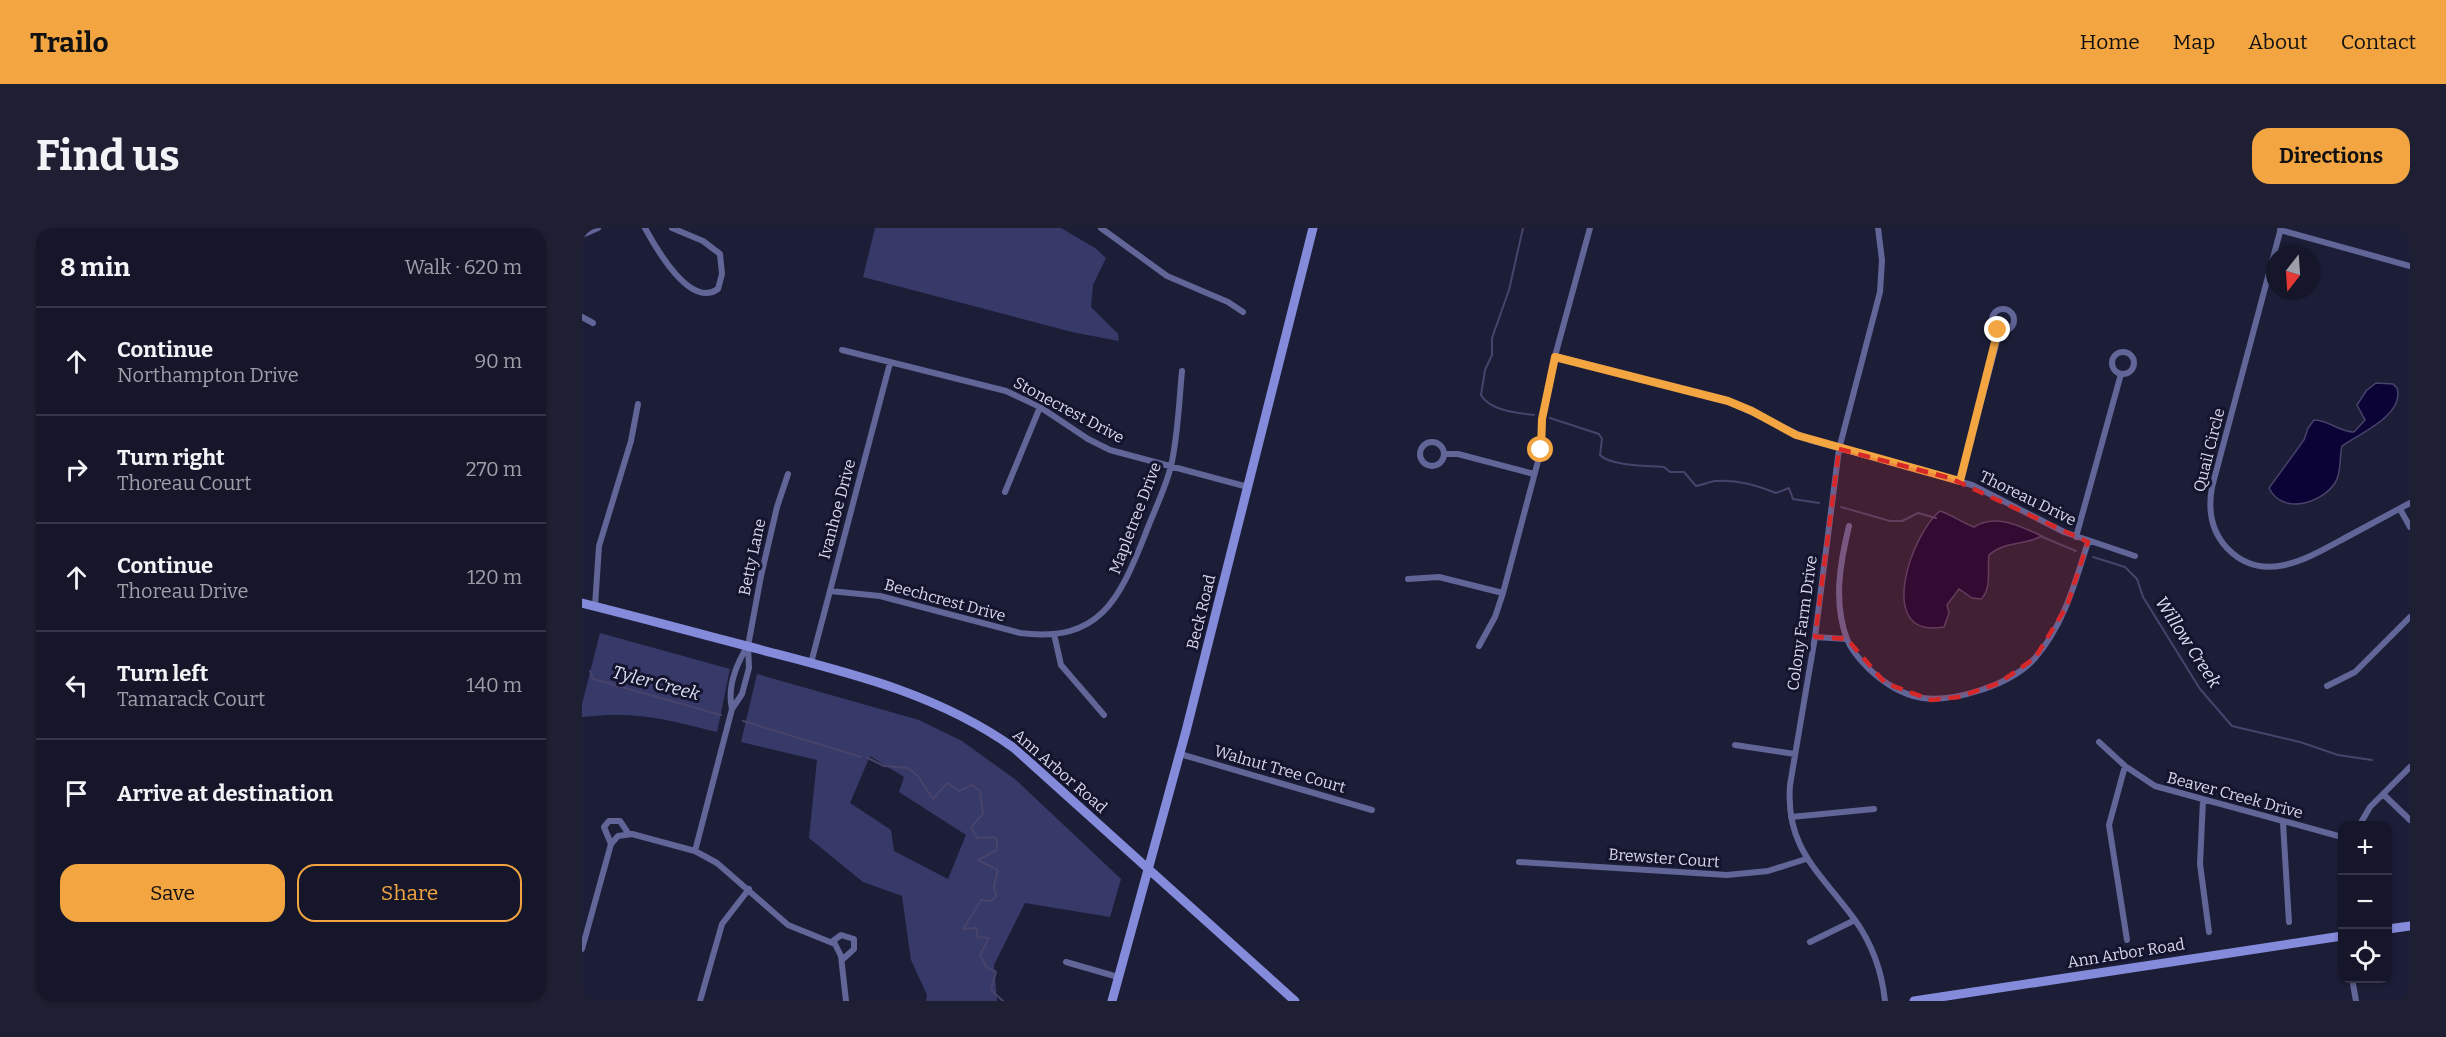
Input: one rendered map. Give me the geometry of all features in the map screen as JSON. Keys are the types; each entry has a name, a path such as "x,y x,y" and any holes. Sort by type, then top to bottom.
{"main road":[{"name":"Beck Road","path":"1112,1001 1180,754 1312,228"},
{"name":"Ann Arbor Road","path":"582,603 811,663 913,694 986,729 1014,748 1295,1001"},
{"path":"2392,928 2410,926"},
{"name":"Ann Arbor Road","path":"1914,1001 2338,937"}],"street":[{"path":"582,235 598,228"},
{"path":"645,228 657,250 688,286 700,292 714,292 718,289 722,269 720,254 703,241 672,228"},
{"path":"1101,228 1167,276 1228,302 1243,312"},
{"path":"1479,646 1495,617 1503,593 1541,450 1542,419 1555,357 1590,228"},
{"name":"Colony Farm Drive","path":"1878,228 1882,260 1880,292 1839,449 1815,637 1790,785 1791,817 1796,839 1806,859 1855,920 1875,958 1885,1001"},
{"path":"2280,229 2410,266"},
{"name":"Quail Circle","path":"2280,229 2212,487 2210,508 2215,530 2228,548 2243,560 2260,566 2282,567 2304,560 2410,503"},
{"path":"582,317 593,323"},
{"path":"1960,481 2000,330"},
{"name":"Stonecrest Drive","path":"842,350 992,387 1040,407 1102,447 1170,468 1248,487"},
{"name":"Thoreau Drive","path":"1555,357 1728,401 1796,435 1839,449 1960,481 1998,497 2076,537 2135,556"},
{"name":"Ivanhoe Drive","path":"811,663 890,363"},
{"name":"Mapletree Drive","path":"1054,634 1091,621 1118,595 1128,577 1170,468 1182,371"},
{"path":"2076,537 2121,374"},
{"path":"595,606 599,546 631,441 638,404"},
{"path":"1005,492 1040,407"},
{"path":"1434,442 1441,446 1444,454 1442,461 1431,466 1424,464 1420,453 1426,444 1434,442"},
{"path":"1444,454 1458,454 1534,474"},
{"name":"Betty Lane","path":"748,646 768,544 788,474"},
{"path":"2400,508 2410,527"},
{"path":"1849,526 1839,582 1841,614 1847,639 1860,660 1876,675 1895,689 1913,697 1949,699 2000,683 2025,668 2044,646 2067,606 2088,542"},
{"path":"1408,579 1439,577 1503,593"},
{"name":"Beechcrest Drive","path":"830,591 880,596 1020,633 1054,634"},
{"path":"2327,686 2355,672 2410,617"},
{"path":"1054,634 1061,665 1104,715"},
{"path":"1815,637 1847,639"},
{"path":"732,710 731,691 737,664 748,646"},
{"path":"695,851 732,710 742,694 749,668 748,646"},
{"name":"Beaver Creek Drive","path":"2099,742 2125,766 2155,786 2283,823 2338,836"},
{"path":"1735,746 1795,754"},
{"name":"Walnut Tree Court","path":"1180,754 1372,810"},
{"path":"2125,766 2109,825 2127,940"},
{"path":"2362,821 2383,794 2410,767"},
{"path":"2383,794 2410,820"},
{"path":"2203,800 2200,864 2209,932"},
{"path":"1791,817 1874,809"},
{"path":"611,844 604,827 609,821 620,821 628,833"},
{"path":"2283,823 2289,922"},
{"path":"582,949 611,844 618,836 628,833 695,851 726,868 788,925 833,941 839,948 842,960 846,1001"},
{"name":"Brewster Court","path":"1518,862 1727,875 1768,871 1806,859"},
{"path":"700,1001 722,924 736,902 749,889"},
{"path":"1810,942 1855,920"},
{"path":"833,941 841,935 854,939 854,949 842,960"},
{"path":"1066,962 1118,977"},
{"path":"2353,983 2356,1001"}],"highlighted area":[{"path":"1839,449 1950,478 2088,542 2067,606 2035,658 1999,683 1959,697 1931,700 1885,683 1847,639 1815,637"}],"shaded area":[{"path":"875,228 1061,228 1095,248 1106,258 1093,285 1091,307 1118,334 1119,341 1072,332 863,277"},
{"path":"2376,383 2393,384 2397,388 2398,398 2388,415 2379,423 2342,446 2339,474 2329,490 2302,504 2283,502 2275,496 2269,488 2304,440 2314,420 2354,432 2365,420 2357,405 2366,391"},
{"path":"1940,511 1974,527 1991,521 2008,522 2042,536 2008,545 1989,555 1987,590 1981,599 1972,598 1959,589 1947,605 1949,613 1944,627 1923,627 1910,618 1904,602 1905,582 1910,561 1919,541 1929,523"},
{"path":"600,633 730,669 717,732 651,717 601,715 582,717 582,704"},
{"path":"757,674 919,720 962,741 1016,780 1121,879 1110,917 1025,903 994,965 997,1001 926,1001 927,995 911,960 902,896 863,882 809,838 817,760 741,742","holes":["870,756 904,777 899,792 966,835 948,879 894,851 891,830 850,803"]}],"waterway":[{"name":"Willow Creek","path":"1523,228 1509,290 1492,338 1492,355 1485,370 1481,395 1491,405 1498,408 1534,415"},
{"name":"Willow Creek","path":"1550,418 1599,434 1602,439 1600,455 1605,459 1630,465 1664,467 1670,472 1684,472 1696,486 1712,481 1731,481 1746,483 1776,493 1789,488 1793,499 1819,503"},
{"name":"Willow Creek","path":"1841,507 1890,521 1902,521 1918,513 1936,518"},
{"name":"Willow Creek","path":"2040,536 2076,551"},
{"name":"Willow Creek","path":"2093,557 2125,567 2137,579 2143,597 2200,689 2232,726 2300,742 2338,755 2372,760"},
{"name":"Tyler Creek","path":"590,671 593,679 721,715"},
{"name":"Tyler Creek","path":"743,721 861,757"},
{"name":"Tyler Creek","path":"868,758 884,766 908,768 918,776 933,799 947,783 959,791 972,785 980,791 983,814 971,827 977,838 994,837 997,840 997,850 978,860 998,870 994,886 996,896 991,901 981,900 963,929 976,928 978,937 989,938 980,955 986,967 996,972 991,990 1003,1001"}],"route":[{"path":"1541,450 1542,419 1555,357 1728,401 1796,435 1839,449 1960,481 2000,330 1998,330"}]}
